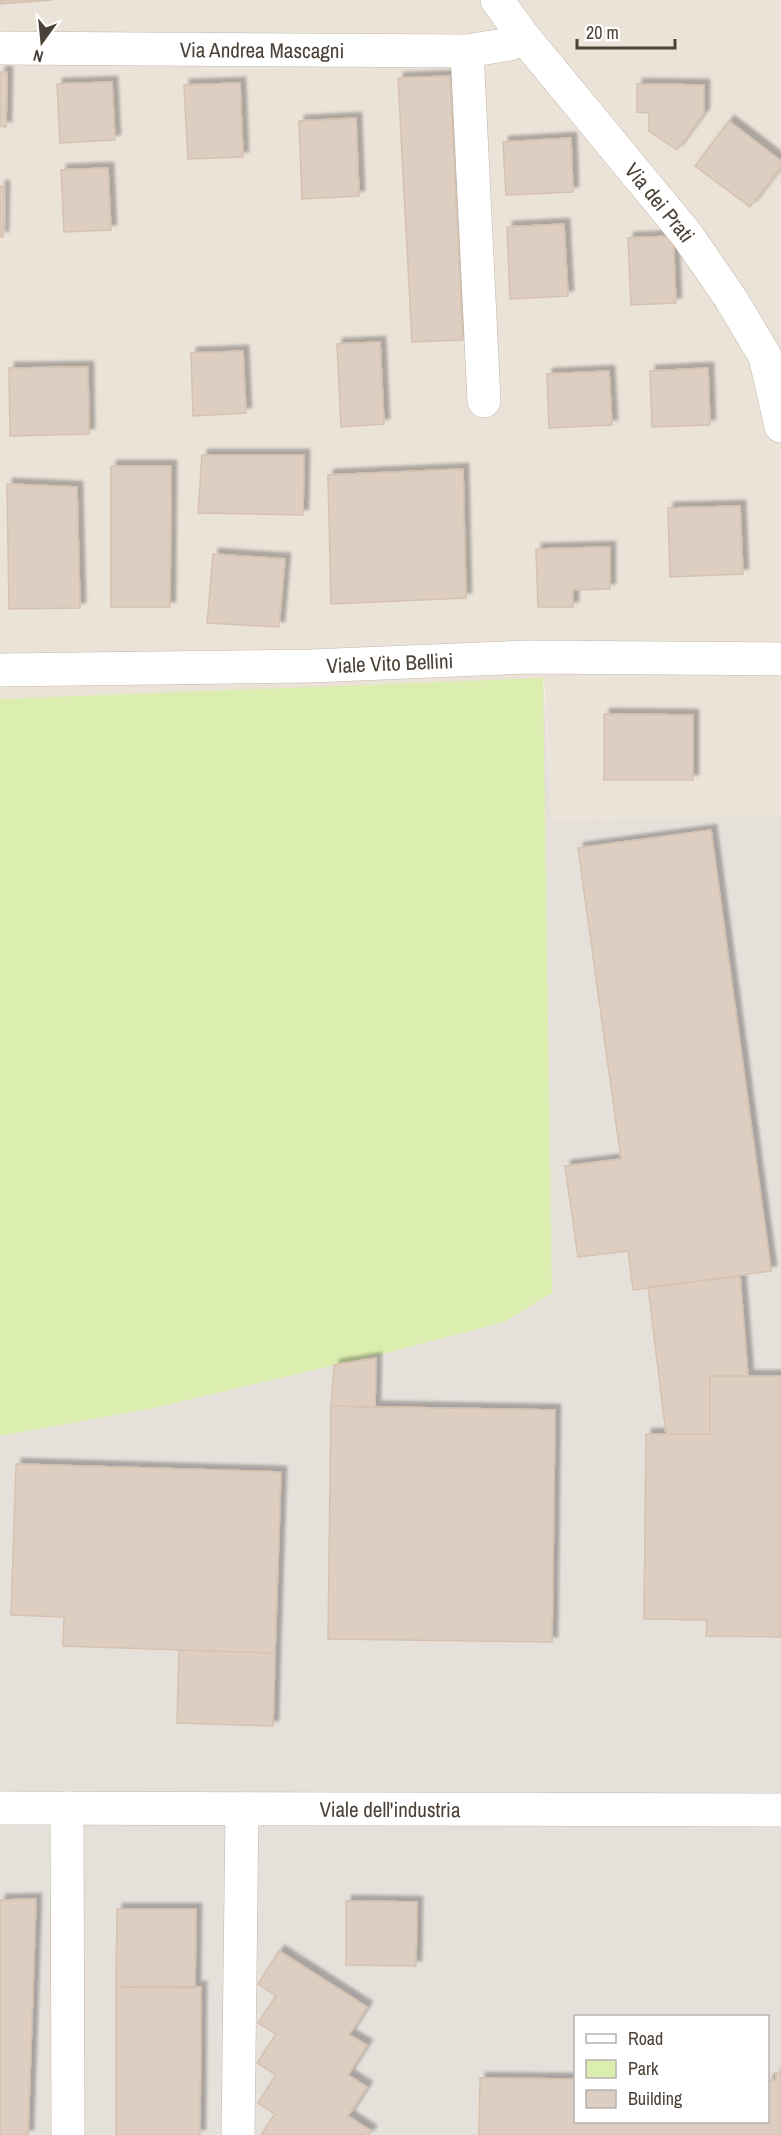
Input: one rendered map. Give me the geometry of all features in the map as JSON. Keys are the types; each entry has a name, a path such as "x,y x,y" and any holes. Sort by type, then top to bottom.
{"street":[{"name":"Via dei Prati","path":"505,2 523,36 687,235 731,299 765,356 781,426"},
{"name":"Via Andrea Mascagni","path":"0,48 467,51 510,44 523,36"},
{"path":"467,51 484,401"},
{"name":"Viale Vito Bellini","path":"0,670 311,666 527,657 781,659"},
{"name":"Viale dell'industria","path":"0,1808 781,1810"},
{"path":"67,1808 68,2135"},
{"path":"238,2135 242,1809"}],"shaded area":[{"path":"0,0 781,0 781,815 552,821 544,679 0,699"},
{"path":"543,678 552,821 781,815 781,2135 0,2135 0,699"}],"green space":[{"path":"543,678 552,1293 504,1322 394,1351 154,1408 0,1436 0,699"}],"building":[{"path":"0,0 52,0 0,4"},
{"path":"0,72 7,72 6,127 0,126"},
{"path":"450,76 463,340 412,342 398,78"},
{"path":"112,82 115,140 60,143 57,84"},
{"path":"240,83 243,157 188,159 184,85"},
{"path":"637,84 704,85 704,113 677,150 649,131 649,113 637,112"},
{"path":"356,118 359,196 302,199 299,121"},
{"path":"729,121 781,161 781,167 750,207 695,166"},
{"path":"571,138 573,192 506,195 503,142"},
{"path":"108,168 111,230 64,232 61,170"},
{"path":"0,186 4,187 3,237 0,237"},
{"path":"564,224 568,296 510,299 507,227"},
{"path":"673,236 676,303 631,305 628,238"},
{"path":"380,342 384,424 341,427 337,344"},
{"path":"243,351 246,413 193,416 191,353"},
{"path":"88,367 89,434 10,436 9,368"},
{"path":"708,368 710,425 652,427 650,371"},
{"path":"609,371 612,425 549,428 547,374"},
{"path":"202,455 304,455 303,515 198,513"},
{"path":"111,466 171,466 170,607 111,607"},
{"path":"463,469 466,598 331,604 328,475"},
{"path":"7,484 77,487 80,608 9,609"},
{"path":"740,506 743,574 670,577 668,508"},
{"path":"610,547 610,589 573,590 573,607 538,607 536,549"},
{"path":"213,554 285,559 279,627 207,623"},
{"path":"604,714 693,715 693,780 604,780"},
{"path":"711,830 771,1271 633,1290 628,1251 578,1257 565,1166 621,1159 578,848"},
{"path":"740,1276 748,1376 710,1376 710,1434 666,1434 648,1287"},
{"path":"376,1358 375,1407 331,1406 334,1365"},
{"path":"710,1376 781,1376 781,1637 706,1636 707,1620 644,1619 646,1434 710,1434"},
{"path":"331,1406 555,1410 552,1642 328,1639"},
{"path":"16,1464 281,1472 275,1653 63,1646 64,1617 11,1615"},
{"path":"179,1650 275,1653 273,1726 177,1723"},
{"path":"36,1899 28,2135 0,2135 0,1900"},
{"path":"346,1901 417,1902 416,1966 346,1965"},
{"path":"117,1909 196,1909 195,1988 116,1987"},
{"path":"279,1951 367,2007 349,2035 367,2045 348,2075 367,2087 348,2116 371,2131 369,2135 261,2135 275,2114 258,2103 276,2075 257,2063 276,2034 258,2023 276,1996 258,1984"},
{"path":"116,1987 201,1987 200,2135 116,2135"},
{"path":"776,2073 781,2073 781,2135 479,2135 480,2078 574,2079 574,2123 769,2123 769,2080 776,2080"}]}
